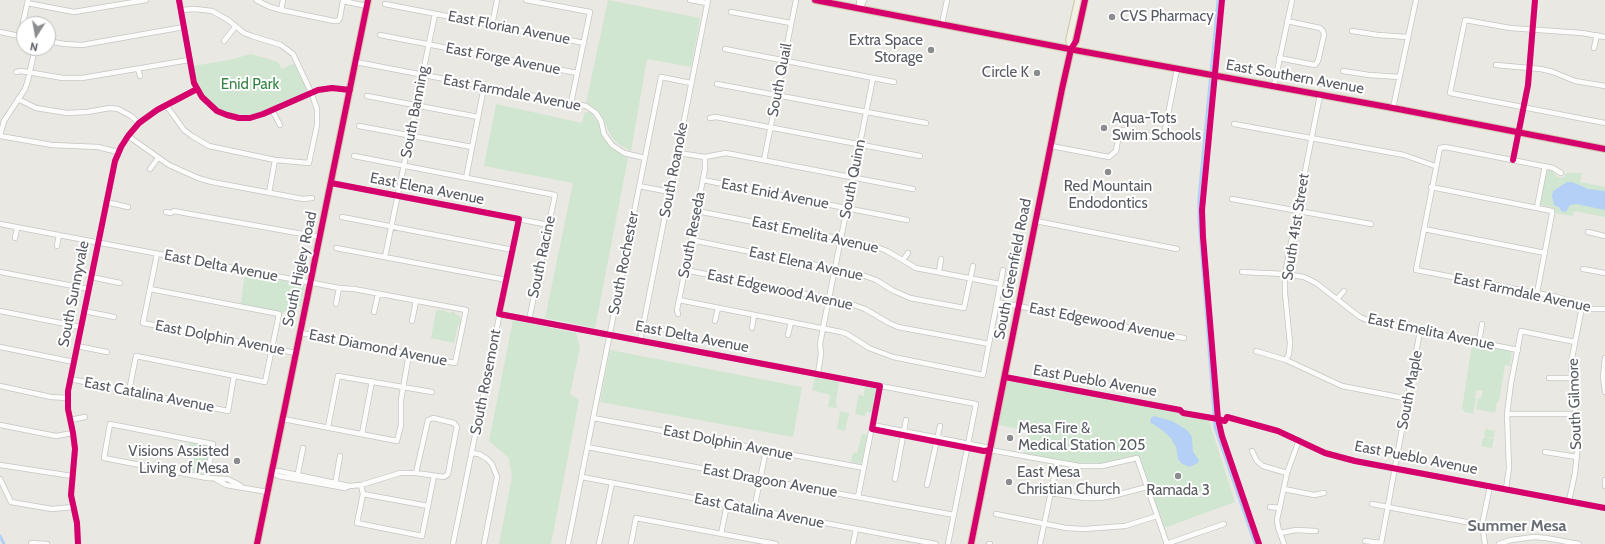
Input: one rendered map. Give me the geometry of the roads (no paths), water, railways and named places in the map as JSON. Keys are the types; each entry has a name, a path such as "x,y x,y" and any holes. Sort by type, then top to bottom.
{"main road":[{"name":"East Southern Avenue","path":"815,0 1071,50 1393,108 1605,149"},
{"name":"South Greenfield Road","path":"1071,50 1069,40 1078,0"},
{"name":"South Greenfield Road","path":"971,544 1071,50 1076,41 1085,0"},
{"name":"South Higley Road","path":"257,544 368,3"}],"street":[{"path":"25,16 27,2 74,12 146,0"},
{"path":"179,0 192,77 197,89 209,105 217,111 239,118 250,118 272,110 311,92 332,88 350,90"},
{"path":"256,0 270,7 281,10 338,21 343,1 368,3"},
{"path":"281,10 283,0"},
{"path":"492,25 497,0"},
{"path":"526,0 590,12 571,103"},
{"path":"690,0 707,2"},
{"name":"South Quail","path":"764,160 796,0"},
{"path":"859,0 860,9"},
{"path":"860,9 864,0"},
{"path":"942,24 947,0"},
{"path":"1274,86 1292,0"},
{"path":"1393,108 1416,0"},
{"path":"1514,160 1530,68 1535,0"},
{"name":"South Roanoke","path":"640,340 707,2"},
{"name":"East Florian Avenue","path":"385,4 584,42"},
{"path":"166,105 184,130 205,144 219,149 275,160 309,162 317,117 315,103 297,61 287,49 273,41 252,36 235,27 220,15 212,11 199,9 181,10"},
{"path":"731,12 791,23"},
{"name":"South Banning","path":"385,257 435,14"},
{"path":"1605,37 1597,35 1502,27 1465,20 1450,93 1605,123"},
{"path":"1279,58 1315,65 1318,61 1324,31 1320,28 1287,21"},
{"path":"56,43 87,44 184,27"},
{"path":"224,42 235,27"},
{"path":"1352,31 1378,35 1408,37"},
{"path":"0,32 16,35"},
{"name":"East Forge Avenue","path":"380,35 577,73"},
{"path":"1594,48 1597,35"},
{"path":"725,49 894,82"},
{"path":"33,56 25,89 4,121 0,136 52,146 98,147 118,152"},
{"path":"16,72 30,72 72,79 92,77 189,60"},
{"name":"East Farmdale Avenue","path":"356,62 586,106 596,113 601,121 604,134 612,145 624,153 645,158"},
{"path":"1496,65 1553,72 1575,81 1605,86"},
{"path":"1051,146 1109,157 1116,151 1119,134 1121,131 1124,130 1156,137 1161,135 1165,129 1177,68"},
{"path":"138,69 140,76"},
{"path":"1343,71 1400,77"},
{"name":"South Rochester","path":"568,544 661,77 691,83"},
{"name":"South Quinn","path":"818,374 821,354 820,344 823,328 874,78"},
{"path":"717,84 926,122"},
{"path":"354,156 466,178 484,87"},
{"name":"South Sunnyvale","path":"78,544 78,531 71,495 75,454 68,398 70,379 106,202 118,152 128,136 139,123 166,105 197,89"},
{"name":"South 41st Street","path":"1286,360 1289,354 1290,343 1285,293 1286,274 1320,95"},
{"path":"367,96 478,117"},
{"path":"18,99 36,108 67,113 87,112 110,108 118,109 131,116 139,123"},
{"path":"272,110 280,125"},
{"path":"710,118 716,117 920,156"},
{"path":"1234,124 1404,155 1436,166"},
{"path":"360,126 472,148"},
{"path":"128,136 158,158 183,172 198,178 303,199 312,198"},
{"path":"1545,253 1424,229 1431,187 1440,148 1445,147 1545,166 1556,169 1561,173"},
{"path":"678,153 705,157 726,153 913,189"},
{"name":"South Reseda","path":"678,314 677,310 703,180 705,157"},
{"path":"150,169 158,158"},
{"path":"269,193 275,160"},
{"path":"1537,207 1545,166"},
{"name":"South Racine","path":"466,178 555,195 529,320"},
{"name":"East Enid Avenue","path":"703,180 907,220"},
{"name":"East Elena Avenue","path":"331,183 549,225"},
{"path":"639,186 670,192"},
{"path":"1431,187 1552,211 1537,293"},
{"path":"1232,198 1372,224"},
{"path":"106,202 128,206"},
{"name":"East Emelita Avenue","path":"697,210 872,245 916,268 1000,284"},
{"path":"166,212 190,214 320,237"},
{"path":"342,217 513,250"},
{"name":"South Rosemont","path":"453,544 519,219"},
{"path":"1036,221 1177,249"},
{"name":"East Delta Avenue","path":"0,224 311,283 416,300 466,310 455,363"},
{"path":"15,238 17,228"},
{"name":"East Farmdale Avenue","path":"1424,229 1416,270 1564,299 1590,309 1605,309"},
{"path":"1588,232 1605,236"},
{"path":"57,246 59,235"},
{"name":"East Elena Avenue","path":"691,240 835,268 867,276 900,295 964,308 970,278"},
{"path":"336,248 507,280"},
{"path":"903,260 908,253"},
{"path":"129,391 136,356 265,382 279,314 150,289 157,254"},
{"path":"939,272 941,259"},
{"path":"970,278 973,266"},
{"path":"1583,269 1605,273"},
{"name":"East Edgewood Avenue","path":"685,270 829,298 857,305 898,327 988,344"},
{"path":"679,300 823,328 847,334 869,348 893,357 983,375 1003,270"},
{"path":"0,272 89,289"},
{"name":"East Emelita Avenue","path":"1242,272 1286,274 1312,280 1360,317 1367,320 1518,350"},
{"path":"91,277 120,283"},
{"path":"336,304 339,288"},
{"name":"East Dolphin Avenue","path":"150,289 143,323 296,353"},
{"path":"1337,299 1344,291"},
{"path":"374,312 378,294"},
{"path":"412,321 416,300"},
{"name":"East Edgewood Avenue","path":"997,302 1184,338"},
{"name":"South Gilmore","path":"1569,501 1578,443 1571,378 1571,363 1582,307"},
{"path":"715,321 718,308"},
{"path":"0,311 81,327"},
{"path":"84,311 114,317"},
{"name":"East Delta Avenue","path":"500,314 976,404 968,445"},
{"path":"752,328 754,315"},
{"path":"788,335 791,322"},
{"path":"1479,342 1482,324"},
{"name":"South Maple","path":"1381,544 1420,331"},
{"path":"1506,489 1509,468 1507,414 1511,383 1522,331 1575,342"},
{"name":"East Diamond Avenue","path":"301,333 455,363"},
{"path":"77,346 107,352"},
{"path":"0,348 74,362"},
{"path":"1256,351 1286,360 1342,386 1408,399"},
{"path":"283,419 398,441 401,425 401,400 409,354"},
{"path":"1605,358 1603,377 1605,392"},
{"name":"East Catalina Avenue","path":"70,379 228,411 234,376"},
{"path":"328,427 338,376 432,392"},
{"name":"East Pueblo Avenue","path":"1005,377 1180,410"},
{"path":"1549,378 1571,378"},
{"path":"362,434 372,382"},
{"path":"0,386 51,397 68,398"},
{"path":"858,497 880,386"},
{"path":"1507,414 1575,414"},
{"name":"East Pueblo Avenue","path":"1227,417 1278,431 1325,453 1355,461 1605,508"},
{"path":"70,420 85,418"},
{"path":"272,472 278,476 298,477 345,488 349,486 361,485 400,473 416,472 442,478 448,474 457,428 454,423 433,418 427,422 416,472"},
{"name":"East Dolphin Avenue","path":"593,418 864,468"},
{"path":"895,479 906,420"},
{"path":"207,478 213,444 110,424 104,458 207,478 218,480 220,478 230,480 241,486 268,492"},
{"path":"0,425 56,436 73,434"},
{"path":"927,485 940,426"},
{"path":"872,427 985,447 990,450 1057,463 1091,467 1115,464 1137,458 1167,544 1224,524"},
{"path":"1284,544 1280,533 1278,520 1287,473 1299,440"},
{"path":"948,544 968,445"},
{"name":"East Dragoon Avenue","path":"587,447 954,516"},
{"path":"298,477 303,448"},
{"path":"754,510 766,450"},
{"path":"1252,451 1257,461 1263,466 1287,473"},
{"path":"1545,452 1577,457"},
{"path":"471,453 479,454 487,459 492,464 497,477 484,544"},
{"path":"335,485 340,456"},
{"path":"1040,544 1057,463"},
{"path":"0,465 72,476"},
{"path":"361,485 363,494 357,523 422,536 434,476"},
{"name":"East Catalina Avenue","path":"582,477 936,544"},
{"path":"0,479 11,502 52,509 73,507"},
{"path":"1605,480 1605,486"},
{"path":"599,544 612,483"},
{"path":"1050,494 1084,498 1100,498 1116,496 1148,486"},
{"path":"1485,544 1482,525 1490,486"},
{"path":"1284,489 1314,495 1324,493"},
{"path":"363,494 428,506"},
{"path":"1372,504 1482,525"},
{"path":"721,534 727,505"},
{"path":"1270,507 1280,508"},
{"path":"996,514 1044,524 1084,529 1124,526 1157,516"},
{"path":"631,544 636,518 757,542 776,544"},
{"path":"853,544 856,529"},
{"path":"1280,533 1296,530 1316,531"},
{"path":"1499,544 1521,536 1546,538 1579,544"},
{"path":"1365,541 1381,544"},
{"path":"32,543 48,544"}],"water":[{"path":"1567,182 1572,182 1588,189 1605,191 1605,210 1576,204 1570,205 1566,212 1561,211 1560,208 1554,205 1552,196 1553,191"},
{"path":"1154,416 1172,421 1187,430 1192,437 1193,452 1199,460 1198,463 1189,467 1181,463 1178,459 1176,447 1170,437 1150,422 1151,418"}],"waterway":[{"path":"1218,0 1199,198 1199,219 1215,427 1255,544"},
{"path":"0,536 4,544"}],"place":[{"name":"CVS Pharmacy","path":"1112,17"},
{"name":"Extra Space Storage","path":"931,50"},
{"name":"Circle K","path":"1037,73"},
{"name":"Aqua-Tots Swim Schools","path":"1104,128"},
{"name":"Red Mountain Endodontics","path":"1108,172"},
{"name":"Mesa Fire & Medical Station 205","path":"1010,438"},
{"name":"Visions Assisted Living of Mesa","path":"237,461"},
{"name":"Ramada 3","path":"1178,476"},
{"name":"East Mesa Christian Church","path":"1009,482"}],"district":[{"name":"Summer Mesa","path":"1517,526"}],"park label":[{"name":"Enid Park","path":"250,85"}]}
